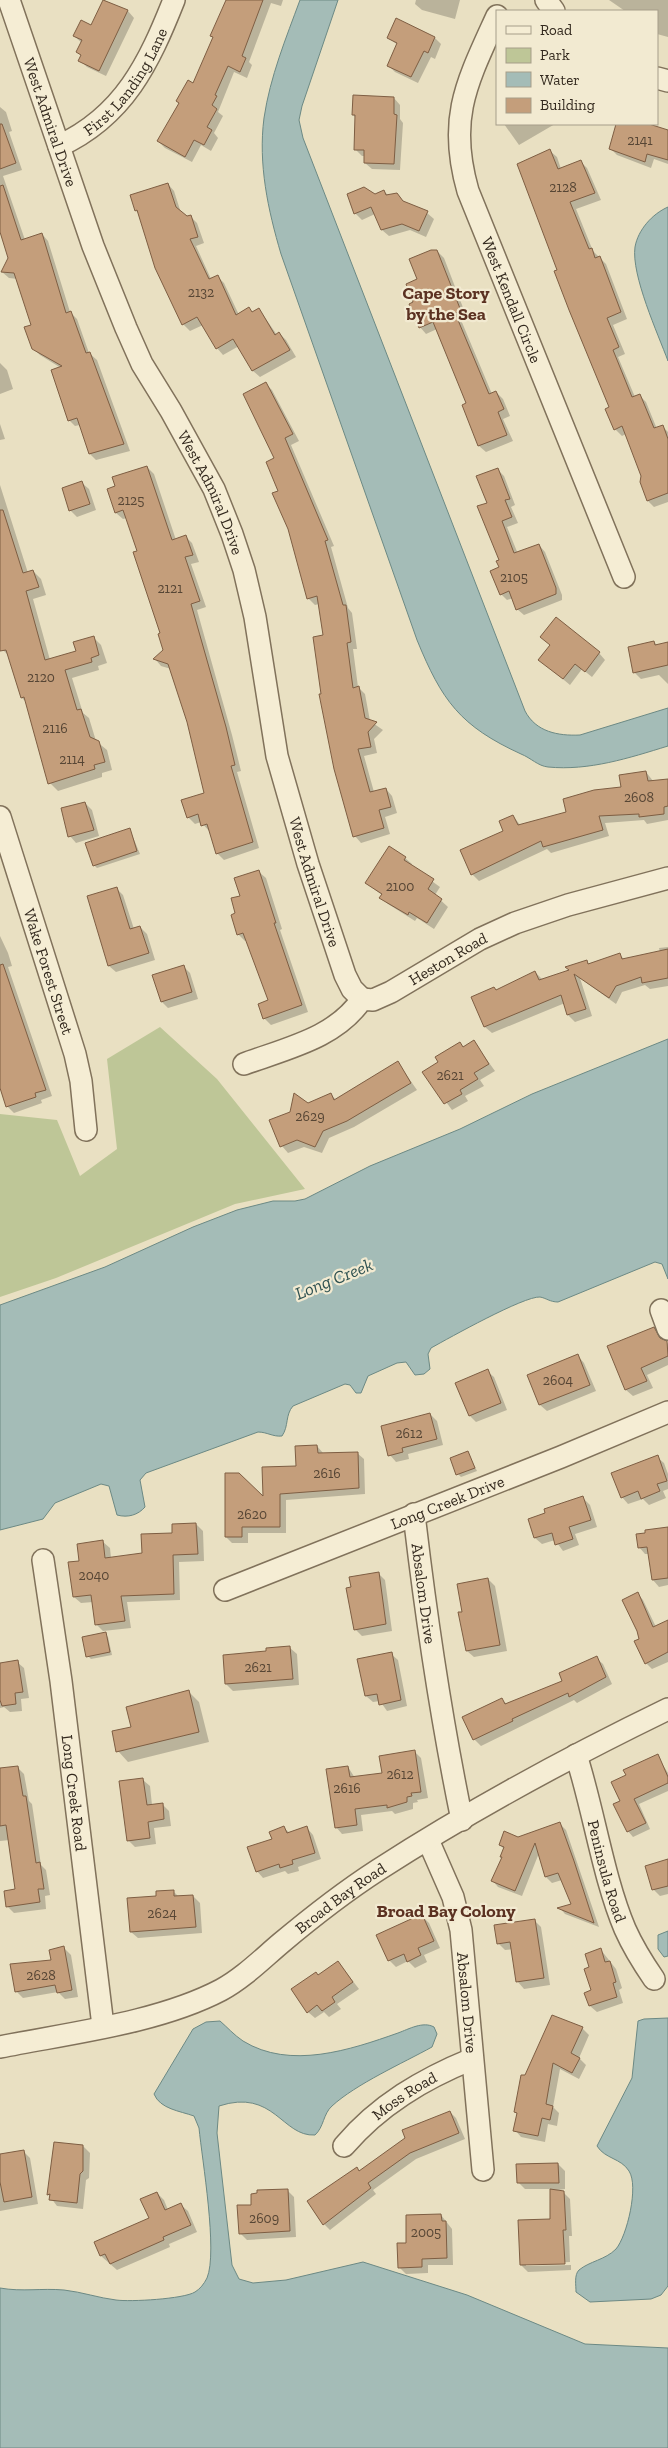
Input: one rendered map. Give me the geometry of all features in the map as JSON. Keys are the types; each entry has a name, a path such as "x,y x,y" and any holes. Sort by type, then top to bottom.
{"street":[{"name":"West Admiral Drive","path":"9,0 93,246 126,328 142,364 171,411 214,489 232,534 254,617 277,756 308,864 345,975 352,989 362,999"},
{"name":"First Landing Lane","path":"60,146 98,125 116,108 130,89 158,40 174,0"},
{"name":"West Kendall Circle","path":"496,18 469,77 462,102 458,134 461,165 471,200 624,578"},
{"name":"Wake Forest Street","path":"0,817 75,1054 81,1081 86,1130"},
{"name":"Heston Road","path":"362,999 374,1000 391,992 480,939 515,923 568,905 668,878"},
{"path":"244,1064 324,1034 340,1024 362,999"},
{"name":"Long Creek Drive","path":"225,1590 561,1457 668,1412"},
{"name":"Absalom Drive","path":"414,1514 428,1635 442,1721 462,1820"},
{"name":"Long Creek Road","path":"43,1560 61,1681 103,2026"},
{"name":"Broad Bay Road","path":"0,2047 169,2011 221,1990 248,1972 328,1904 378,1870 576,1755 668,1709"},
{"name":"Peninsula Road","path":"576,1755 589,1794 614,1898 636,1952 654,1979"},
{"name":"Absalom Drive","path":"428,1840 453,1897 461,1930 483,2170"},
{"name":"Moss Road","path":"344,2146 362,2125 383,2107 417,2084 472,2059"}],"green space":[{"path":"160,1027 217,1079 305,1189 235,1204 56,1278 0,1297 0,1114 57,1120 80,1176 117,1149 107,1059"}],"water":[{"path":"300,0 338,0 302,106 299,120 303,138 525,711 535,724 541,728 564,735 580,735 668,708 668,746 624,759 594,765 563,768 544,766 500,744 468,722 435,680 417,640 281,254 268,204 262,152 264,118 274,73"},
{"path":"668,207 668,361 641,288 637,273 635,247 639,235 651,218"},
{"name":"Long Creek","path":"668,1039 668,1279 662,1264 655,1262 558,1302 540,1297 531,1298 519,1303 486,1318 431,1348 428,1354 430,1369 424,1374 415,1375 406,1362 397,1363 368,1376 361,1393 356,1393 350,1385 345,1384 293,1406 282,1436 258,1432 146,1473 140,1480 145,1507 136,1514 129,1516 117,1515 109,1486 101,1484 55,1503 43,1519 0,1530 0,1305 105,1267 193,1227 237,1210 273,1201 305,1199 370,1166 460,1129 532,1094"},
{"path":"668,1931 668,1956 664,1957 658,1949 658,1935"},
{"path":"668,2018 668,2286 661,2295 651,2299 590,2302 576,2292 576,2275 583,2267 607,2256 620,2243 628,2223 633,2188 632,2178 626,2167 604,2154 597,2146 632,2078 638,2021"},
{"path":"220,2021 243,2041 261,2050 300,2056 340,2051 360,2046 421,2025 434,2027 437,2034 432,2047 367,2082 332,2106 315,2135 304,2134 294,2129 275,2114 253,2103 238,2102 219,2106 217,2133 232,2265 239,2279 253,2283 286,2280 363,2262 467,2295 585,2344 668,2348 668,2448 0,2448 0,2288 64,2290 123,2301 144,2300 169,2298 195,2292 207,2278 211,2248 210,2227 199,2128 194,2116 166,2106 154,2094 193,2029 206,2022"}],"building":[{"path":"103,0 128,10 99,71 78,61 81,55 76,52 82,40 73,36 81,20 91,25"},
{"path":"226,0 263,0 242,56 246,58 240,72 228,66 215,95 217,96 212,105 217,109 207,127 212,130 204,145 194,140 185,157 157,141 179,103 176,101 188,80 193,83 213,37 210,36"},
{"path":"396,18 435,37 428,53 424,51 411,77 387,66 397,43 387,38"},
{"path":"353,95 394,97 394,114 397,115 394,164 364,163 364,150 354,150 355,115 352,115"},
{"path":"0,124 2,124 16,163 0,169"},
{"path":"616,125 652,125 668,130 668,160 647,154 645,162 609,149"},
{"path":"550,149 558,169 581,160 595,193 570,202 589,249 592,248 595,258 600,256 621,312 607,318 619,347 613,350 632,397 640,394 654,428 663,425 668,439 668,493 647,501 640,482 641,476 622,426 614,430 605,409 609,407 554,271 557,270 517,164"},
{"path":"168,183 176,207 187,216 191,215 198,237 190,239 209,279 218,275 236,315 249,307 252,312 259,308 275,335 279,332 290,350 252,371 233,339 216,349 197,317 182,325 155,268 137,210 135,211 130,195"},
{"path":"3,185 21,240 42,233 66,313 71,311 86,353 90,352 124,444 89,454 77,418 68,421 51,370 62,366 32,349 24,327 31,325 14,273 1,272 8,258 0,232 0,186"},
{"path":"364,187 375,194 384,190 386,195 397,193 403,201 428,211 419,231 402,224 381,230 371,207 354,214 347,194"},
{"path":"431,250 437,250 461,311 455,313 489,394 496,391 504,409 498,412 507,435 478,446 462,405 466,403 433,322 419,328 409,304 413,302 406,284 417,279 409,259"},
{"path":"266,382 293,434 285,438 328,540 325,541 343,605 346,605 351,642 347,643 353,688 359,686 365,718 377,722 368,732 371,747 358,749 370,792 386,788 391,807 379,810 384,828 353,837 334,769 319,694 321,694 313,637 323,635 317,596 307,599 288,529 272,493 278,491 266,462 274,458 243,394"},
{"path":"147,466 172,540 186,535 193,555 185,557 200,601 191,604 226,727 235,765 231,766 253,842 216,854 207,824 201,826 198,814 187,818 181,800 204,793 187,722 168,664 153,659 163,650 158,634 160,633 133,552 137,551 123,510 115,513 107,489 115,486 112,477"},
{"path":"498,468 510,499 505,500 512,517 502,521 514,553 539,544 556,588 556,594 516,610 509,591 500,595 490,571 499,567 496,561 499,560 477,506 487,503 476,476"},
{"path":"82,481 90,504 69,511 62,488"},
{"path":"0,510 3,510 23,573 33,570 39,587 26,591 45,660 76,651 73,642 94,636 99,655 91,658 92,662 65,670 77,710 81,709 90,737 99,741 105,762 94,765 95,769 48,784 24,697 21,698 6,650 0,651"},
{"path":"556,617 600,652 585,672 575,664 563,679 538,660 550,645 540,637"},
{"path":"654,641 655,645 668,642 668,665 633,673 628,647"},
{"path":"646,771 648,781 668,779 668,806 664,807 664,814 639,817 639,814 599,816 603,830 543,847 541,841 471,875 460,850 503,831 499,821 513,815 518,825 566,812 563,799 594,790 621,787 619,775"},
{"path":"85,802 94,830 68,837 61,808"},
{"path":"130,828 137,851 93,866 85,843"},
{"path":"389,846 406,857 404,860 434,879 428,889 442,899 427,923 409,912 408,915 379,898 382,894 365,883"},
{"path":"259,870 276,923 274,923 302,1005 263,1019 258,1004 268,1000 243,933 237,935 231,915 235,913 231,898 240,896 234,878"},
{"path":"117,887 130,929 140,926 149,953 108,966 87,896"},
{"path":"668,949 668,978 642,983 641,977 616,986 609,998 574,974 586,1009 567,1015 561,995 484,1027 471,997 494,987 496,990 535,971 539,980 569,970 565,967 587,960 588,964 620,953 622,959"},
{"path":"3,964 46,1090 35,1093 36,1097 6,1107 0,1088 0,965"},
{"path":"184,965 192,992 161,1002 152,975"},
{"path":"474,1040 489,1064 474,1073 478,1079 460,1090 462,1094 444,1104 422,1072 438,1062 435,1057 460,1042 463,1047"},
{"path":"398,1061 411,1083 347,1121 323,1131 315,1147 297,1140 280,1147 269,1120 290,1112 294,1093 308,1103 331,1093 334,1100"},
{"path":"654,1327 660,1338 667,1341 668,1356 641,1368 647,1381 625,1390 607,1346"},
{"path":"578,1354 590,1385 539,1405 527,1375"},
{"path":"488,1369 501,1403 469,1416 455,1383"},
{"path":"430,1413 437,1439 402,1448 403,1452 388,1456 381,1426"},
{"path":"317,1445 318,1453 358,1452 359,1488 280,1494 280,1527 242,1527 242,1537 225,1537 225,1473 239,1473 263,1496 262,1467 296,1466 295,1446"},
{"path":"468,1451 475,1468 456,1475 450,1458"},
{"path":"658,1455 667,1481 657,1484 660,1491 641,1499 638,1491 621,1498 611,1473"},
{"path":"583,1496 591,1520 569,1527 573,1539 555,1545 552,1533 534,1538 528,1519 545,1513 544,1509"},
{"path":"196,1523 198,1554 173,1555 174,1594 121,1596 125,1621 95,1625 91,1595 73,1597 68,1562 79,1561 77,1544 103,1540 105,1558 142,1553 141,1534 172,1533 172,1524"},
{"path":"668,1527 668,1578 652,1580 647,1547 638,1548 636,1534 645,1533 645,1530"},
{"path":"379,1572 386,1624 354,1630 346,1588 351,1587 349,1577"},
{"path":"488,1578 500,1645 466,1651 458,1612 462,1612 457,1584"},
{"path":"638,1592 653,1627 668,1620 668,1652 645,1664 634,1641 639,1639 637,1631 622,1600"},
{"path":"106,1632 110,1652 86,1657 82,1637"},
{"path":"290,1646 293,1679 225,1684 223,1655 266,1651 266,1648"},
{"path":"392,1652 401,1700 379,1705 377,1694 365,1696 357,1659"},
{"path":"597,1656 606,1677 569,1697 568,1693 512,1719 513,1721 473,1740 462,1717 502,1698 505,1704 562,1681 559,1673"},
{"path":"18,1660 23,1692 15,1693 16,1704 2,1706 0,1700 0,1663"},
{"path":"189,1690 199,1732 116,1752 112,1731 131,1727 126,1707"},
{"path":"415,1750 421,1792 411,1793 412,1796 407,1797 407,1802 387,1808 387,1805 355,1809 357,1825 335,1828 326,1769 348,1766 350,1777 382,1773 379,1756"},
{"path":"658,1754 668,1777 668,1783 634,1799 646,1823 627,1832 613,1804 620,1801 611,1782 626,1775 623,1770"},
{"path":"18,1766 23,1796 26,1796 36,1863 40,1862 44,1889 38,1889 40,1902 6,1907 4,1891 15,1889 6,1825 0,1826 0,1768"},
{"path":"143,1778 147,1805 163,1803 164,1819 148,1822 150,1838 127,1841 119,1781"},
{"path":"560,1822 594,1923 557,1908 571,1904 558,1873 545,1877 535,1843 515,1891 491,1881 502,1857 500,1857 504,1847 499,1845 504,1831 518,1837"},
{"path":"284,1826 287,1833 307,1826 315,1853 292,1860 293,1864 280,1868 279,1864 256,1872 247,1847 272,1839 269,1832"},
{"path":"668,1859 668,1886 652,1890 645,1866"},
{"path":"174,1890 174,1896 193,1895 196,1927 130,1932 127,1898 156,1896 156,1891"},
{"path":"422,1914 434,1941 418,1948 421,1955 407,1962 404,1954 388,1961 376,1935"},
{"path":"535,1919 544,1978 516,1982 510,1942 497,1944 494,1925"},
{"path":"64,1946 72,1990 57,1993 55,1985 15,1992 10,1964 51,1960 49,1950"},
{"path":"601,1948 605,1962 610,1961 616,1982 613,1983 617,1997 589,2006 584,1993 591,1990 584,1969 589,1967 585,1954"},
{"path":"338,1961 353,1982 332,1997 335,2002 322,2011 317,2005 307,2013 291,1989 316,1972 318,1975"},
{"path":"552,2015 583,2027 571,2053 580,2058 572,2073 553,2063 546,2104 553,2106 550,2120 542,2118 538,2136 513,2131 517,2113 514,2112 521,2075 525,2075"},
{"path":"450,2111 459,2133 410,2153 368,2183 371,2188 323,2225 307,2201 357,2167 359,2171 405,2138 402,2130"},
{"path":"54,2142 83,2145 83,2171 80,2174 77,2203 49,2200 50,2194 47,2195"},
{"path":"24,2150 32,2197 4,2202 0,2182 0,2154"},
{"path":"558,2163 559,2183 517,2183 516,2164"},
{"path":"288,2189 290,2231 239,2234 237,2205 251,2205 251,2194 257,2193 257,2190"},
{"path":"550,2189 564,2191 566,2230 563,2230 565,2264 520,2265 518,2220 550,2219"},
{"path":"157,2192 165,2210 181,2203 191,2225 163,2237 164,2240 110,2264 105,2254 100,2256 94,2242 149,2218 140,2199"},
{"path":"441,2214 442,2221 446,2221 447,2258 422,2259 422,2267 398,2268 397,2243 406,2243 406,2215"}],"district":[{"name":"Cape Story by the Sea","path":"446,303"},
{"name":"Broad Bay Colony","path":"446,1911"}]}
